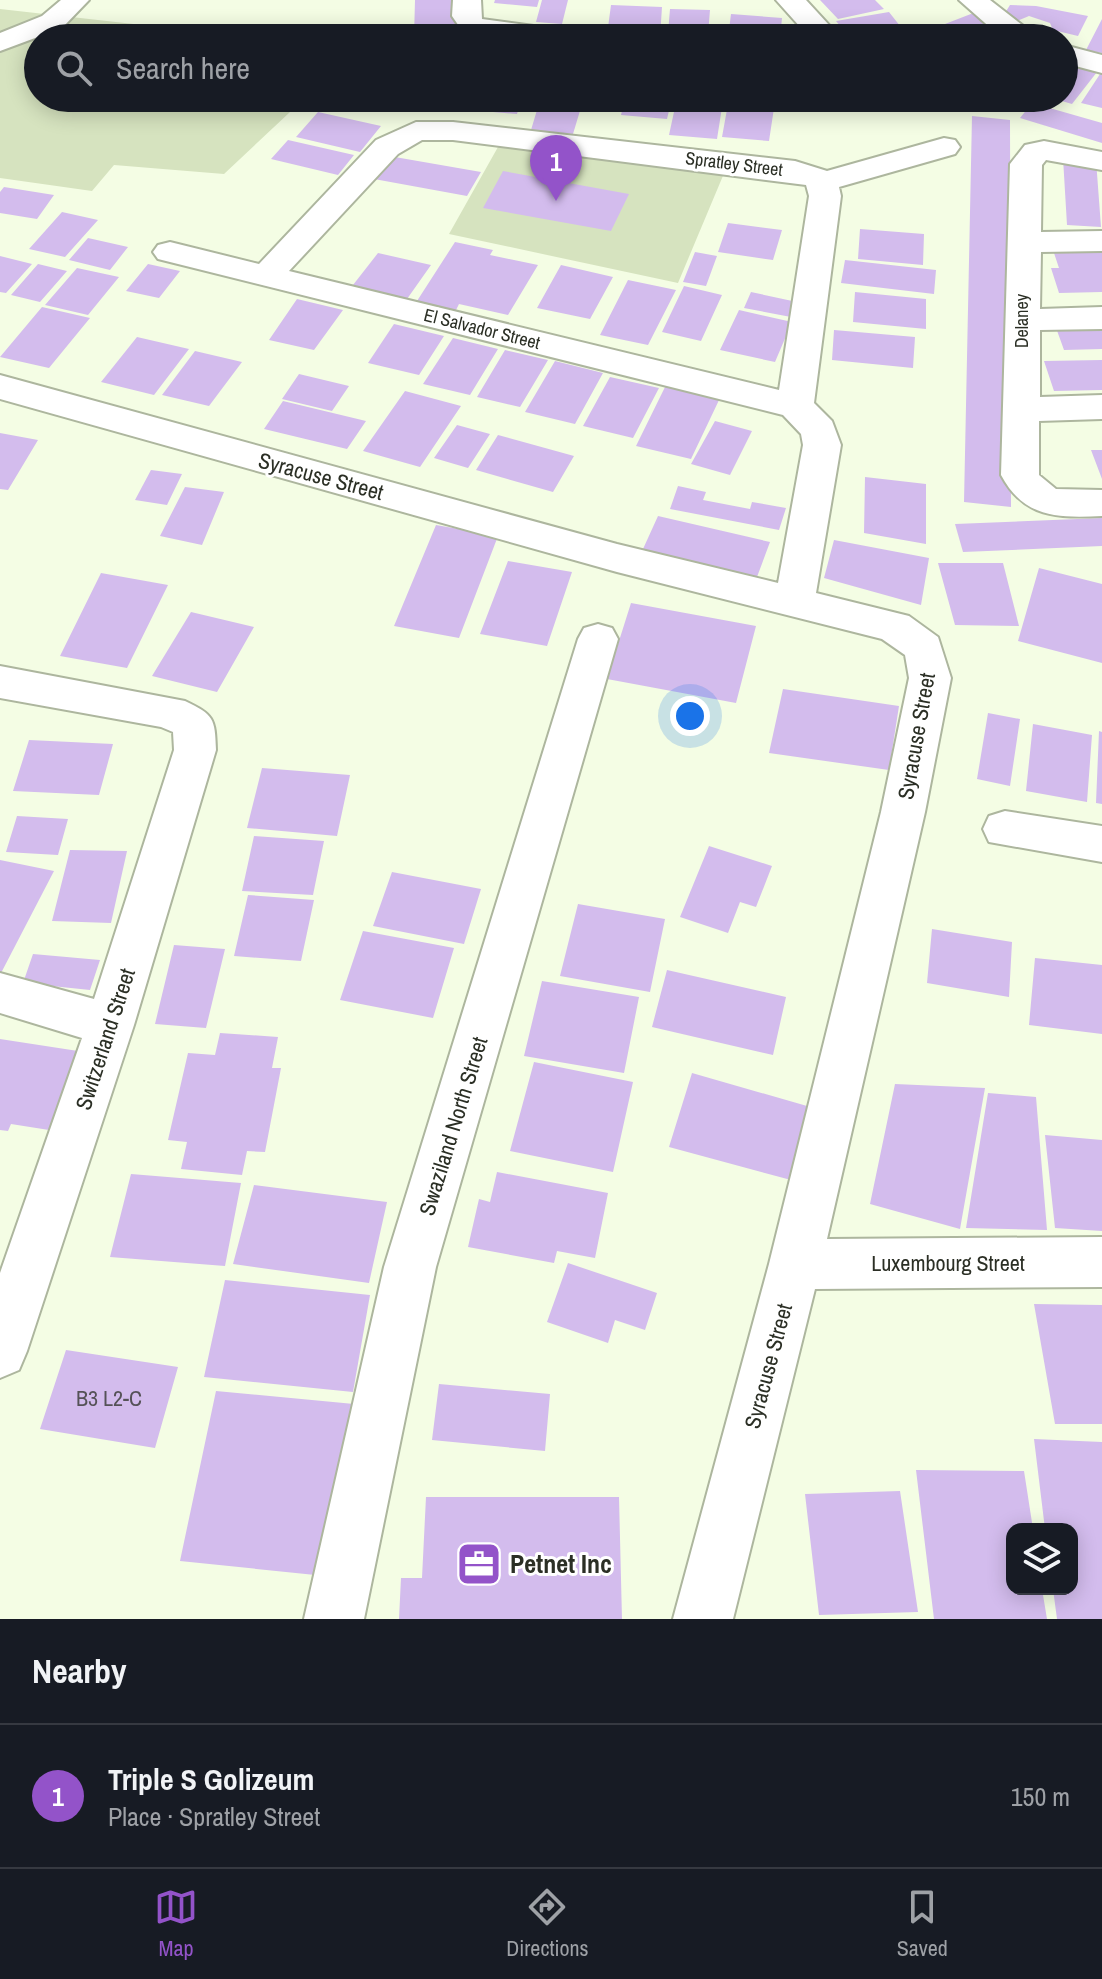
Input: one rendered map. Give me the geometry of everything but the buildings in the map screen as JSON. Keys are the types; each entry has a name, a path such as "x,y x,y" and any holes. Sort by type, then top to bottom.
{"street":[{"path":"50,24 68,12 75,0"},
{"path":"790,0 813,24"},
{"path":"973,0 1000,24"},
{"path":"470,13 508,24"},
{"path":"0,42 24,34"},
{"path":"1078,58 1102,64"},
{"name":"Spratley Street","path":"266,276 387,147 416,131 453,131 795,171 822,182"},
{"path":"794,604 822,445 819,430 795,406 825,196 822,182 944,147"},
{"name":"Delaney","path":"1102,161 1044,150 1036,152 1026,164 1020,475 1025,488 1034,497 1052,502 1102,503"},
{"path":"1023,242 1102,241"},
{"name":"El Salvador Street","path":"170,252 795,406"},
{"path":"1022,320 1102,318"},
{"name":"Syracuse Street","path":"0,387 794,604 895,627 924,648 930,678 903,812 795,1264 703,1619"},
{"path":"1022,409 1102,407"},
{"name":"Swaziland North Street","path":"334,1619 410,1267 598,639"},
{"name":"Switzerland Street","path":"0,682 170,712 194,724 195,750 110,1025 0,1351"},
{"path":"1005,829 1102,844"},
{"path":"0,993 110,1025"},
{"name":"Luxembourg Street","path":"795,1264 1102,1262"}],"green space":[{"path":"0,9 134,24 24,24 24,112 290,112 224,174 114,165 92,191 0,178"},
{"path":"498,147 725,171 678,283 449,234"}],"place":[{"name":"Triple S Golizeum","path":"556,201"},
{"name":"Petnet Inc","path":"479,1564"}]}
